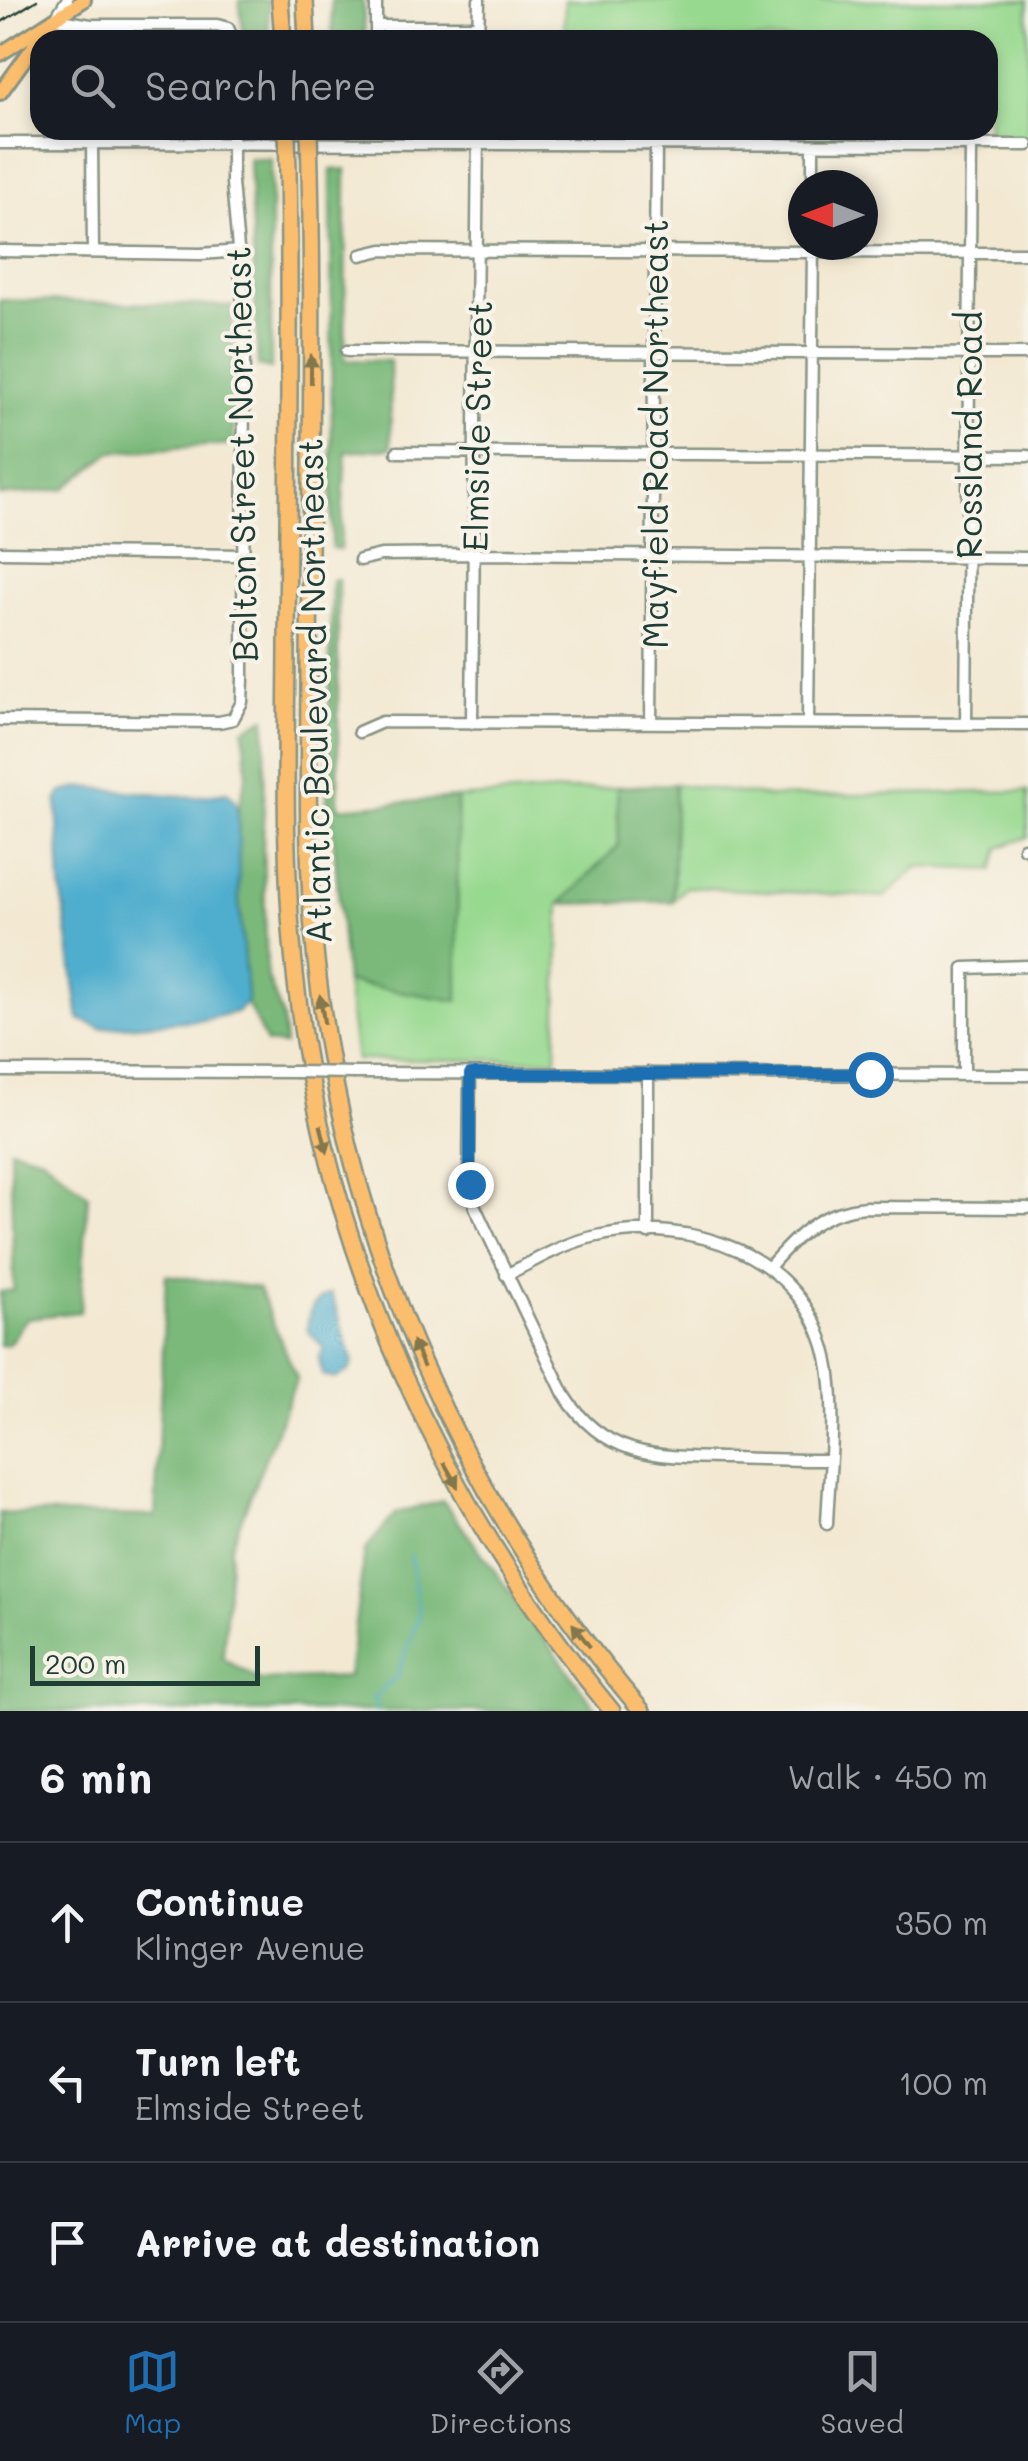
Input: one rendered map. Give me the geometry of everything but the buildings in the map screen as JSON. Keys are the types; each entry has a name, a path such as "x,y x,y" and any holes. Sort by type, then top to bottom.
{"highway":[{"path":"280,0 282,30"},
{"path":"305,0 306,30"},
{"name":"Atlantic Boulevard Northeast","path":"287,140 287,854 297,994 318,1118 368,1288 436,1445 515,1581 612,1711"},
{"name":"Atlantic Boulevard Northeast","path":"310,140 309,856 316,966 338,1101 382,1259 412,1340 447,1417 487,1493 550,1593 642,1711"}],"main road":[{"path":"38,30 84,0"},
{"path":"47,30 55,19"},
{"path":"0,54 30,35"},
{"path":"0,93 30,53"}],"street":[{"path":"67,0 55,19 92,25 217,25 224,30"},
{"path":"376,0 376,30"},
{"path":"478,30 479,0"},
{"path":"376,26 478,26"},
{"name":"Bolton Street Northeast","path":"0,720 219,722 235,716 242,696 244,314 231,140"},
{"name":"Elmside Street","path":"472,723 478,140"},
{"path":"92,142 92,252"},
{"path":"0,143 1028,146"},
{"name":"Mayfield Road Northeast","path":"651,722 656,145"},
{"path":"813,145 813,170"},
{"name":"Rossland Road","path":"966,724 971,145"},
{"path":"362,255 382,250 788,248"},
{"path":"878,250 1028,253"},
{"path":"0,251 239,251"},
{"path":"808,723 813,260"},
{"path":"347,351 1028,354"},
{"path":"397,452 1028,456"},
{"path":"0,552 243,555"},
{"path":"360,560 381,555 474,554 1028,558"},
{"path":"360,732 382,722 1028,724"},
{"path":"964,1075 964,968 1028,966"},
{"path":"0,1071 1028,1075"},
{"path":"648,1073 648,1233"},
{"path":"470,1074 470,1184 479,1217 570,1403 584,1421 611,1441 660,1456 829,1460"},
{"path":"770,1266 806,1227 842,1210 882,1206 1028,1208"},
{"path":"506,1275 586,1239 608,1234 711,1238 770,1266 806,1306 824,1348 830,1382 827,1524"}],"green space":[{"path":"239,0 268,0 269,30 243,30"},
{"path":"331,0 363,0 364,30 332,30"},
{"path":"565,0 1028,0 1028,139 998,139 998,30 564,30"},
{"path":"249,159 271,159 271,369 258,366"},
{"path":"346,169 345,360 390,361 391,448 346,452 340,549 332,548 331,170"},
{"path":"0,300 232,306 234,444 112,452 64,489 0,496"},
{"path":"338,579 338,808 457,798 458,1001 346,982 331,810 327,806 332,580"},
{"path":"266,718 263,846 267,975 282,1016 285,1045 266,1043 247,1003 239,902 238,810 247,773 244,729"},
{"path":"675,784 771,797 1028,791 1028,837 999,848 993,870 918,867 884,897 686,887 673,901"},
{"path":"675,784 673,901 560,904 619,845 617,787"},
{"path":"617,787 619,845 560,904 556,1060 356,1060 346,982 458,1001 457,798"},
{"path":"10,1148 42,1157 88,1195 80,1312 27,1318 9,1344 0,1346 0,1292 14,1290"},
{"path":"166,1275 258,1288 297,1378 231,1545 223,1658 260,1680 348,1677 365,1550 396,1513 443,1501 598,1711 0,1711 0,1513 155,1516"}],"water":[{"path":"84,787 193,797 227,792 234,798 238,810 239,902 247,994 247,1003 236,1012 207,1019 101,1028 79,1019 61,886 57,801 62,792"},
{"path":"331,1293 353,1361 350,1370 335,1379 323,1375 319,1359 324,1348 307,1330 313,1307"}],"waterway":[{"path":"377,1711 373,1698 397,1676 419,1617 411,1556"}],"railway":[{"path":"0,23 37,0"}],"route":[{"path":"470,1184 470,1074 870,1074"}]}
